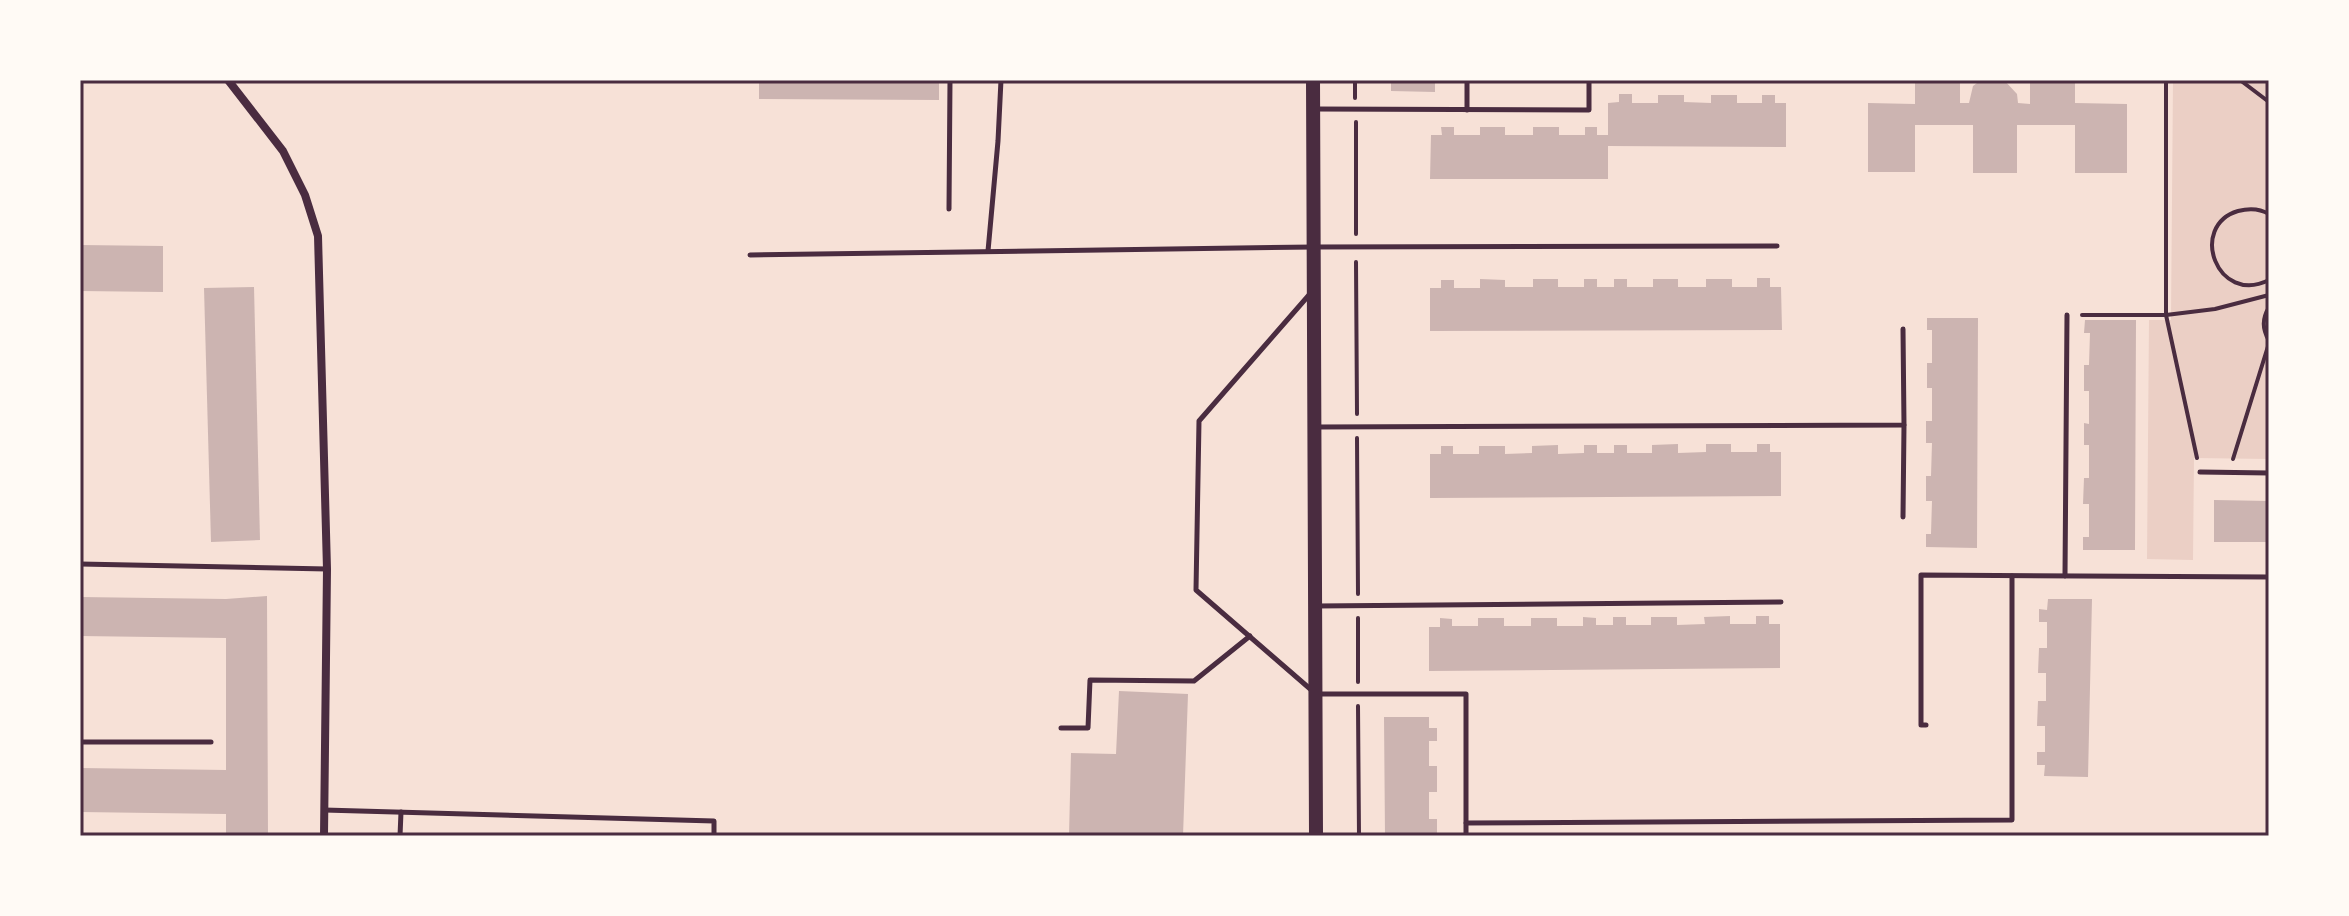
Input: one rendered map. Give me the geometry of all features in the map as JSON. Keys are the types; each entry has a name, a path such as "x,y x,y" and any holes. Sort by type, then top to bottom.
{"main road":[{"path":"1313,80 1316,836"}],"street":[{"path":"228,80 283,151 305,195 318,236 327,569 324,836"}],"lane":[{"path":"949,209 950,80"},
{"path":"988,251 1001,80"},
{"path":"1467,80 1467,110"},
{"path":"1313,109 1589,110 1589,80 1862,80"},
{"path":"750,255 1314,247 1777,246"},
{"path":"1314,290 1199,421 1196,590 1316,694 1466,694 1466,836"},
{"path":"2065,576 2067,315"},
{"path":"1903,329 1903,517"},
{"path":"1315,427 1904,425"},
{"path":"2200,472 2269,473"},
{"path":"80,564 327,569"},
{"path":"1926,725 1921,725 1921,575 2269,577"},
{"path":"1466,823 2012,820 2012,576"},
{"path":"1315,606 1781,602"},
{"path":"1061,728 1088,728 1090,680 1194,681 1250,636"},
{"path":"80,742 211,742"},
{"path":"324,810 714,821 714,836"},
{"path":"400,836 401,812"}],"path":[{"path":"1355,80 1359,836"},
{"path":"2166,80 2166,315 2200,472"},
{"path":"2240,80 2269,102"},
{"path":"2268,212 2249,208 2233,212 2221,222 2213,237 2212,252 2217,268 2229,279 2244,285 2268,282"},
{"path":"2067,315 2166,315 2215,309 2269,295"},
{"path":"2229,472 2269,342 2263,319 2269,307"}],"shaded area":[{"path":"2173,80 2269,80 2269,459 2194,458 2193,560 2147,559 2149,320 2171,320"}],"building":[{"path":"759,80 939,80 939,100 759,99"},
{"path":"1391,80 1435,80 1435,92 1391,91"},
{"path":"1915,80 1960,80 1960,103 1969,103 1973,86 1981,80 2004,80 2017,94 2018,103 2030,104 2030,80 2075,80 2075,103 2127,104 2127,173 2075,173 2075,125 2017,125 2017,173 1973,173 1973,125 1915,125 1915,172 1868,172 1868,103 1915,104"},
{"path":"1619,94 1632,94 1632,103 1658,103 1658,95 1684,95 1684,102 1711,103 1711,95 1737,95 1737,103 1762,103 1762,95 1775,95 1775,103 1786,103 1786,147 1608,146 1608,179 1430,179 1431,135 1442,135 1441,127 1454,127 1454,135 1480,135 1480,127 1505,127 1505,135 1533,135 1533,127 1559,127 1559,135 1585,135 1585,127 1597,127 1597,135 1608,135 1608,103 1619,102"},
{"path":"80,245 163,246 163,292 80,291"},
{"path":"1757,278 1770,278 1770,287 1781,287 1782,330 1430,331 1430,288 1441,288 1441,280 1454,280 1454,288 1480,288 1480,279 1505,280 1505,287 1533,287 1533,279 1558,279 1558,287 1584,287 1584,279 1597,279 1597,287 1614,287 1614,279 1627,279 1627,287 1653,287 1653,279 1678,279 1678,287 1706,287 1706,279 1732,279 1732,287 1757,287"},
{"path":"254,287 260,540 211,542 204,288"},
{"path":"1927,318 1978,318 1977,548 1926,547 1926,534 1931,534 1932,501 1926,501 1926,476 1931,476 1932,443 1926,443 1926,421 1932,421 1932,388 1927,388 1927,363 1932,363 1932,330 1927,330"},
{"path":"2085,320 2136,320 2135,550 2083,550 2083,537 2089,537 2089,504 2083,504 2084,478 2089,478 2089,445 2084,445 2084,423 2089,424 2089,391 2084,391 2084,365 2089,365 2090,333 2084,333"},
{"path":"1678,444 1678,453 1706,452 1706,444 1731,444 1731,452 1757,452 1757,444 1770,444 1770,452 1781,452 1781,496 1430,498 1430,454 1441,454 1441,446 1453,446 1453,454 1479,454 1479,446 1505,446 1505,454 1532,453 1532,446 1558,445 1558,454 1584,453 1584,445 1597,445 1597,453 1614,453 1614,445 1627,445 1627,453 1652,453 1652,445"},
{"path":"2214,500 2269,501 2269,542 2214,542"},
{"path":"267,596 268,836 226,836 226,814 80,812 80,768 226,770 226,638 80,636 80,597 226,599"},
{"path":"2048,599 2092,599 2088,777 2044,776 2045,765 2037,765 2037,752 2045,752 2045,726 2037,726 2038,701 2046,701 2046,673 2038,673 2039,648 2047,648 2047,622 2039,622 2039,609 2047,610"},
{"path":"1730,616 1730,624 1756,624 1756,616 1769,616 1769,624 1780,624 1780,668 1429,671 1429,627 1440,627 1440,618 1452,619 1452,626 1478,626 1478,618 1504,618 1504,626 1531,626 1531,618 1557,618 1557,626 1583,626 1583,617 1596,618 1596,625 1613,625 1613,617 1626,617 1626,625 1651,625 1651,617 1677,617 1677,625 1705,624 1704,617"},
{"path":"1119,691 1188,694 1183,836 1069,836 1071,753 1116,754"},
{"path":"1384,717 1429,717 1429,728 1437,728 1437,741 1429,741 1429,766 1437,766 1437,792 1429,792 1429,819 1437,819 1437,836 1385,836"}]}
